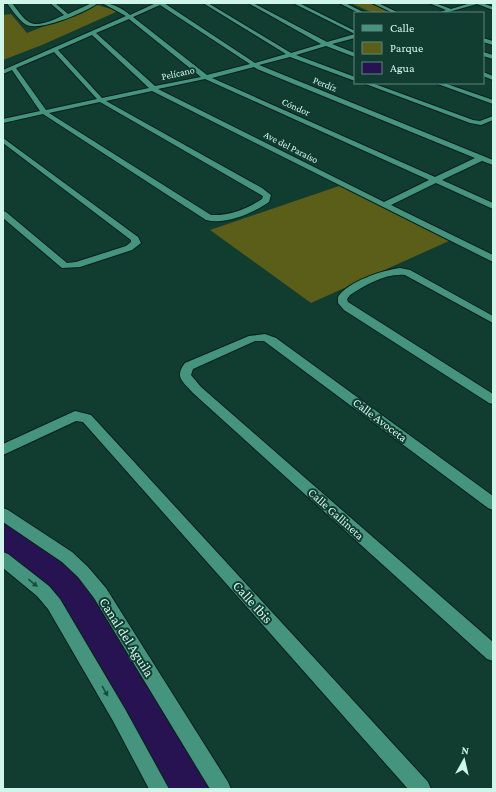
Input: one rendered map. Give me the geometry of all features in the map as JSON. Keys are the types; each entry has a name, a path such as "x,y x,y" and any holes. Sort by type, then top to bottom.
{"street":[{"path":"9,3 29,24 32,25 46,24 96,3"},
{"path":"52,3 66,15"},
{"name":"Cóndor","path":"104,3 117,8 205,78 493,206"},
{"path":"3,72 160,3"},
{"name":"Perdíz","path":"160,3 253,66 493,163"},
{"path":"205,3 291,55 354,79"},
{"path":"250,3 327,45 354,55"},
{"path":"295,3 354,32"},
{"path":"341,3 361,12"},
{"path":"374,3 395,12"},
{"path":"432,3 450,10"},
{"path":"443,12 477,3 493,9"},
{"name":"Ave del Paraíso","path":"93,33 153,89 493,259"},
{"name":"Pelícano","path":"3,121 205,78 253,66 354,36"},
{"path":"12,68 44,112 199,213 209,218 216,219 234,215 261,204 268,197 264,193 100,100 55,50"},
{"path":"369,84 478,123 493,118"},
{"path":"441,84 493,102"},
{"path":"3,140 135,239 136,243 129,248 77,265 64,266 3,214"},
{"path":"384,205 482,158"},
{"path":"493,320 407,272 401,271 391,272 349,291 343,295 341,299 343,304 348,308 493,400"},
{"name":"Calle Avoceta","path":"185,371 189,366 253,338 265,337 283,347 493,504"},
{"name":"Calle Gallineta","path":"185,371 185,376 197,390 493,653"},
{"name":"Calle Ibis","path":"3,450 75,416 84,416 88,418 421,789"},
{"name":"Canal del Aguila","path":"3,514 67,557 83,572 100,593 221,789"},
{"path":"3,559 43,591 54,604 115,708 159,789"}],"green space":[{"path":"351,3 369,3 391,12 371,12"},
{"path":"97,5 115,10 116,12 42,45 3,60 3,15 11,14 27,33"},
{"path":"339,186 449,241 311,303 210,230"}],"water":[{"path":"3,514 83,572 221,789 159,789 64,619 3,559"}]}
